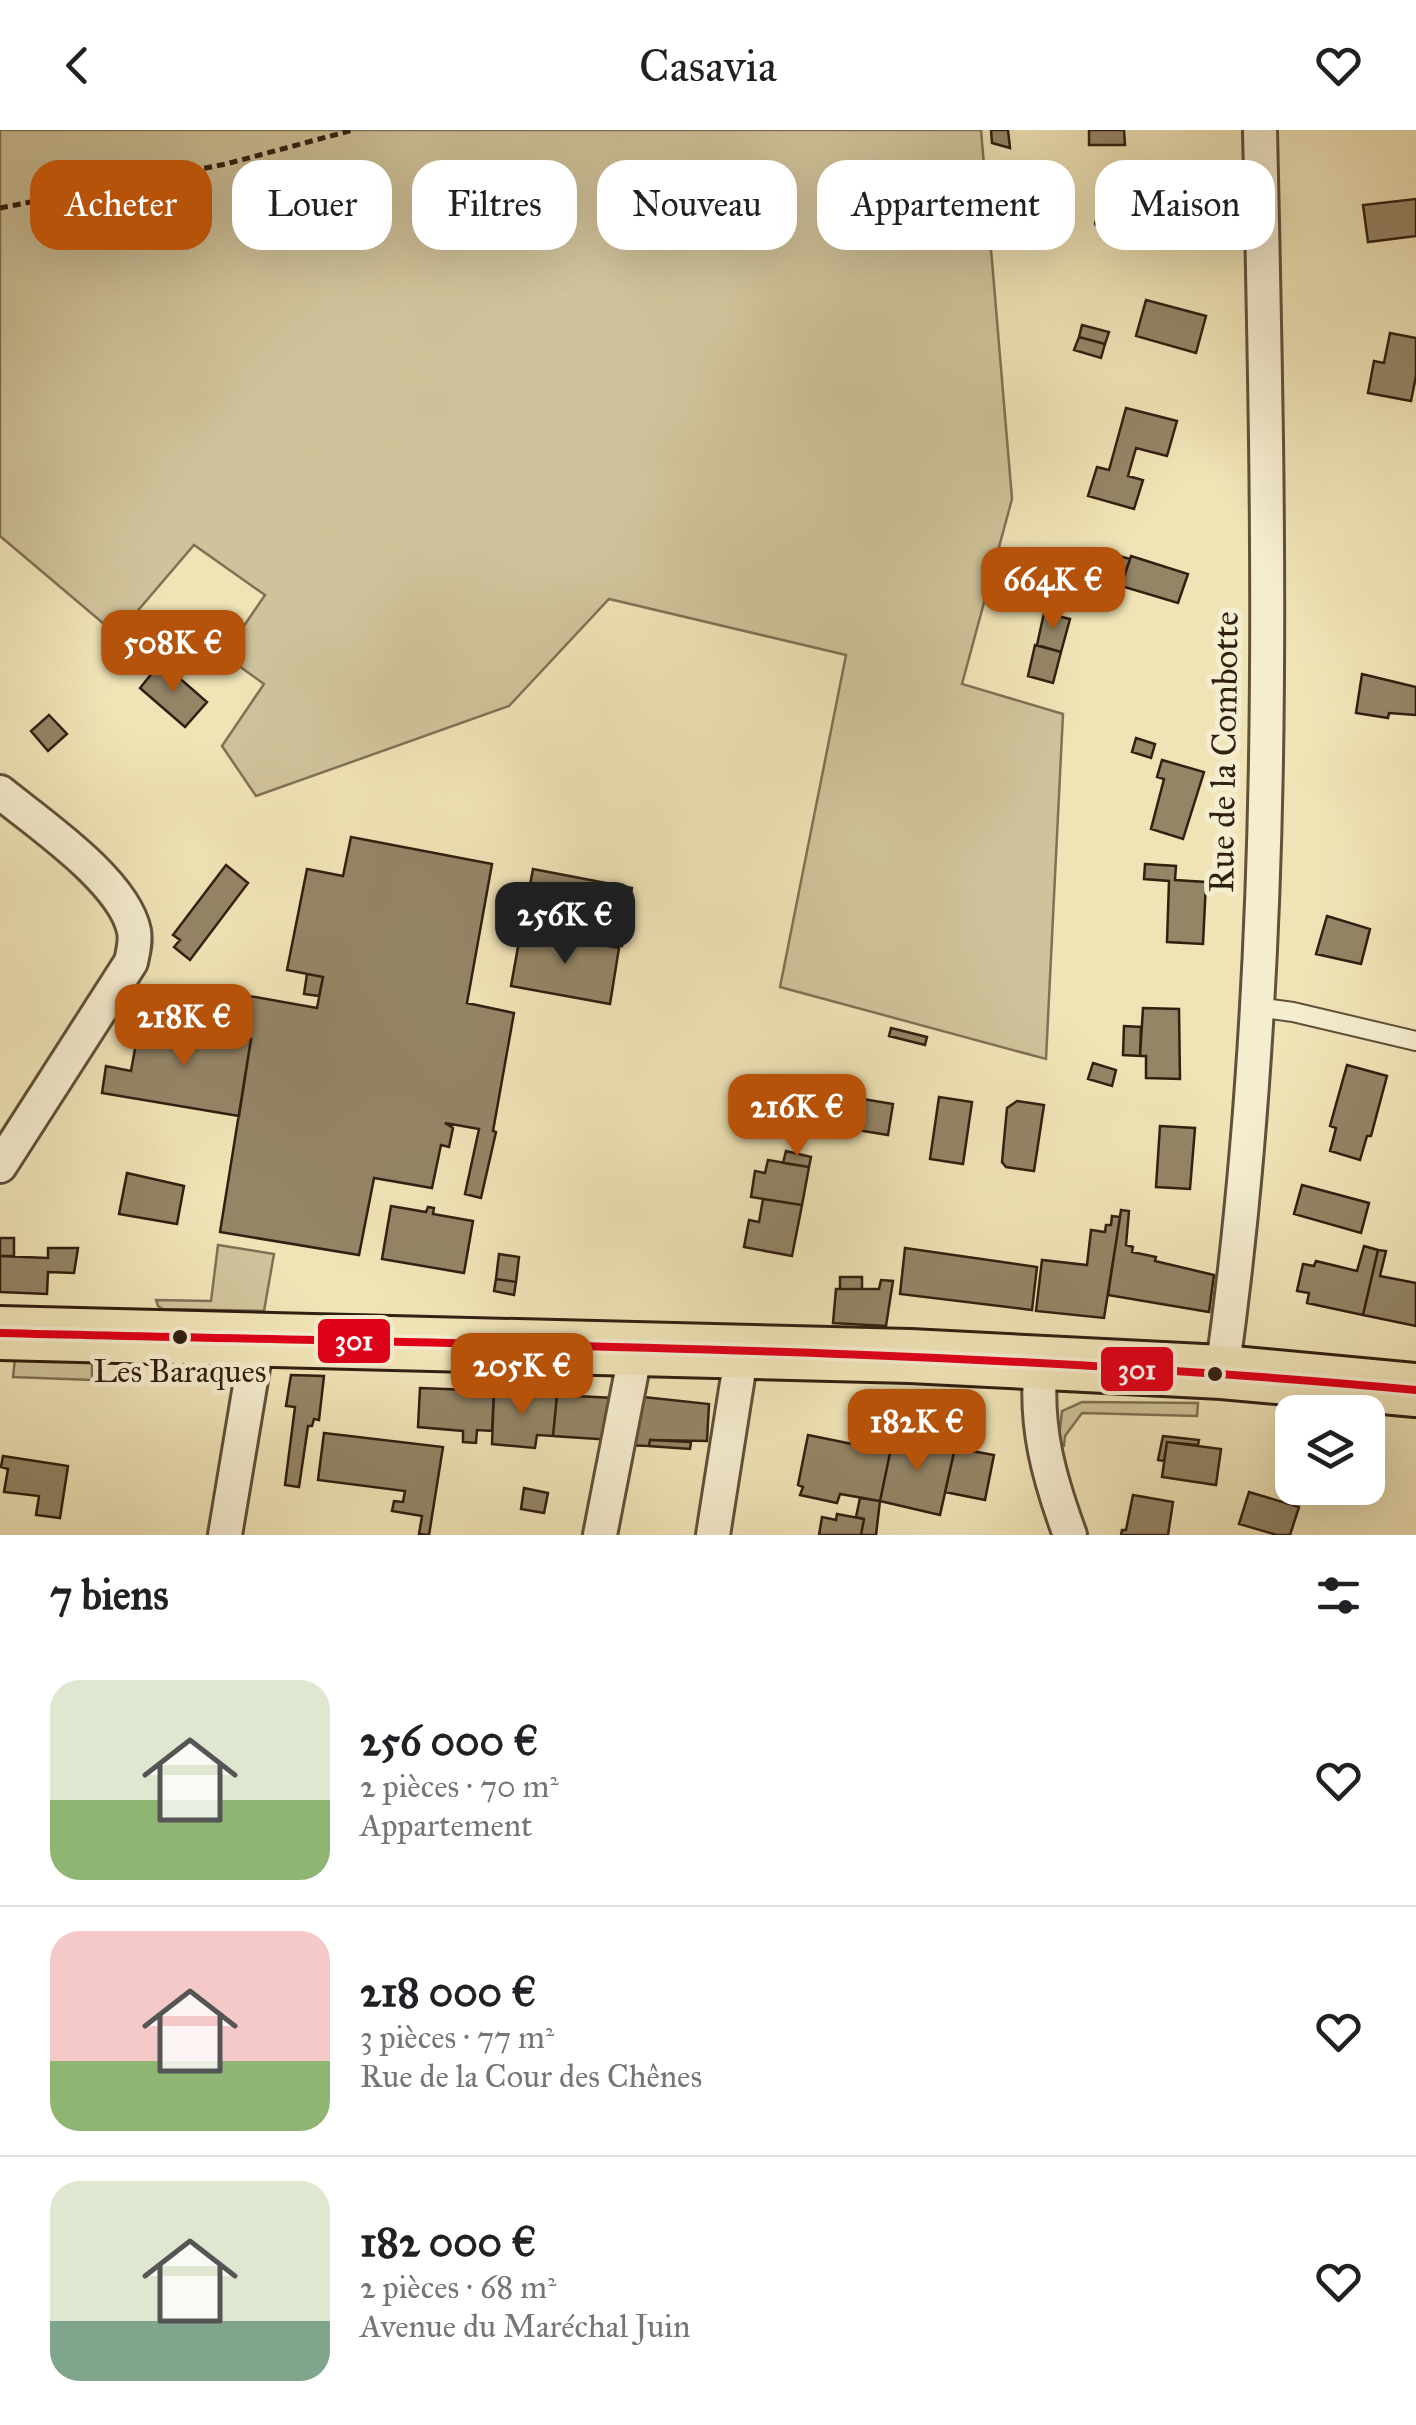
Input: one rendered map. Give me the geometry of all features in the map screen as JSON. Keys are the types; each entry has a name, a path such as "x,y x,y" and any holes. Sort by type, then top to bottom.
{"main road":[{"path":"0,1333 1041,1363 1222,1372 1416,1390"}],"street":[{"name":"Rue de la Combotte","path":"1222,1372 1241,1213 1266,847 1260,130"},
{"path":"0,792 87,862 111,890 134,932 130,962 0,1166"},
{"path":"224,1535 258,1338"},
{"path":"600,1535 636,1350"},
{"path":"713,1535 742,1352"},
{"path":"1041,1363 1040,1432 1053,1489 1070,1535"}],"lane":[{"path":"1256,1007 1294,1012 1416,1041"}],"path":[{"path":"0,208 226,164 353,130"}],"shaded area":[{"path":"0,130 981,130 984,160 817,160 817,250 991,250 1012,499 962,684 1063,714 1046,1059 780,987 846,655 609,599 509,706 256,796 222,746 264,684 224,655 265,595 194,545 117,635 0,536"},
{"path":"218,1245 274,1254 264,1311 158,1306 156,1300 211,1301"},
{"path":"15,1358 92,1361 92,1380 13,1377"},
{"path":"1082,1402 1198,1403 1197,1416 1082,1413 1065,1436 1064,1446 1058,1447 1062,1411"}],"building":[{"path":"991,130 1008,130 1010,148 992,143"},
{"path":"1089,130 1124,130 1125,145 1089,145"},
{"path":"1416,199 1416,236 1368,242 1363,205"},
{"path":"1146,300 1206,316 1196,353 1136,336"},
{"path":"1082,325 1109,332 1105,344 1079,337"},
{"path":"1390,333 1416,338 1416,376 1411,401 1368,393 1374,361 1384,363"},
{"path":"1079,337 1105,344 1101,358 1074,350"},
{"path":"1126,408 1177,421 1167,456 1136,448 1128,476 1143,480 1134,509 1088,496 1097,467 1109,470"},
{"path":"1116,555 1130,559 1124,577 1110,573"},
{"path":"1131,556 1188,574 1178,603 1121,586"},
{"path":"1044,613 1070,619 1061,652 1037,645"},
{"path":"1035,645 1061,652 1053,683 1028,676"},
{"path":"161,662 207,702 185,727 140,688"},
{"path":"1362,674 1416,687 1416,715 1389,713 1388,718 1356,713"},
{"path":"49,715 67,734 48,751 31,731"},
{"path":"1136,738 1155,744 1151,758 1132,752"},
{"path":"1162,760 1204,772 1183,839 1151,829 1164,779 1157,777"},
{"path":"351,837 492,864 467,1003 514,1013 493,1131 496,1132 481,1198 465,1194 479,1129 445,1123 453,1128 449,1147 441,1145 432,1188 374,1178 359,1255 220,1232 251,1039 186,1027 186,1031 167,1029 170,1015 187,1018 193,986 317,1008 323,977 287,970 307,869 343,876"},
{"path":"1145,864 1176,866 1175,880 1206,882 1203,944 1167,942 1169,881 1144,879"},
{"path":"226,865 248,883 190,960 174,947 180,940 173,935"},
{"path":"533,869 632,888 622,946 522,928"},
{"path":"1327,916 1370,929 1361,964 1316,954"},
{"path":"521,930 619,948 610,1004 511,986"},
{"path":"307,974 323,977 319,996 304,994"},
{"path":"1143,1008 1179,1009 1180,1079 1146,1078 1146,1056 1140,1056"},
{"path":"140,1021 167,1029 186,1031 186,1027 251,1039 239,1116 102,1093 106,1066 131,1071"},
{"path":"1124,1026 1141,1027 1140,1056 1123,1055"},
{"path":"891,1028 927,1037 925,1045 889,1036"},
{"path":"1093,1063 1116,1070 1112,1086 1088,1079"},
{"path":"1347,1065 1387,1076 1371,1136 1367,1136 1360,1160 1330,1151 1336,1128 1330,1126"},
{"path":"838,1088 858,1092 857,1098 893,1104 888,1135 832,1122"},
{"path":"939,1097 972,1102 963,1164 930,1159"},
{"path":"1017,1101 1044,1105 1034,1171 1006,1167 1002,1162 1007,1108"},
{"path":"1160,1126 1195,1128 1190,1189 1156,1187"},
{"path":"786,1151 811,1157 809,1167 783,1163"},
{"path":"768,1160 809,1167 802,1205 751,1197 755,1171 765,1173"},
{"path":"127,1173 184,1186 177,1224 119,1214"},
{"path":"1302,1185 1369,1203 1361,1233 1294,1214"},
{"path":"763,1199 802,1205 792,1256 744,1247 749,1220 759,1222"},
{"path":"391,1206 426,1212 428,1207 434,1208 433,1214 473,1221 464,1273 382,1259"},
{"path":"1121,1210 1129,1211 1126,1245 1133,1247 1132,1252 1214,1275 1209,1312 1108,1295"},
{"path":"1112,1216 1120,1217 1104,1318 1036,1311 1042,1260 1087,1265 1091,1230 1105,1232"},
{"path":"0,1238 14,1238 14,1256 0,1256"},
{"path":"1364,1246 1378,1250 1363,1315 1307,1303 1309,1293 1297,1291 1303,1264 1314,1266 1316,1261 1357,1271"},
{"path":"48,1248 78,1248 74,1273 48,1272 47,1294 0,1292 0,1256 48,1258"},
{"path":"905,1248 1037,1267 1032,1310 900,1294"},
{"path":"1378,1250 1386,1251 1380,1276 1416,1283 1416,1326 1363,1315"},
{"path":"499,1254 519,1257 516,1282 496,1279"},
{"path":"840,1277 862,1277 862,1289 840,1289"},
{"path":"496,1279 516,1282 514,1295 494,1291"},
{"path":"881,1280 893,1281 886,1326 833,1323 836,1289 879,1289"},
{"path":"291,1375 324,1376 319,1420 314,1419 312,1426 308,1426 299,1487 285,1485 295,1407 286,1406"},
{"path":"420,1388 494,1391 492,1431 477,1430 476,1443 463,1442 463,1431 418,1427"},
{"path":"494,1391 557,1395 553,1436 537,1435 535,1448 492,1444"},
{"path":"557,1395 614,1398 612,1440 553,1436"},
{"path":"634,1396 709,1404 707,1441 650,1440 649,1446 623,1445"},
{"path":"870,1430 894,1434 880,1501 840,1494 837,1503 800,1495 803,1487 798,1485 808,1435 867,1447"},
{"path":"324,1433 443,1447 429,1535 419,1534 422,1516 392,1511 394,1501 403,1502 405,1491 318,1480"},
{"path":"894,1434 955,1448 940,1515 880,1501"},
{"path":"1163,1436 1199,1440 1198,1445 1167,1442 1164,1461 1158,1460"},
{"path":"650,1440 691,1442 690,1449 649,1446"},
{"path":"1167,1442 1221,1449 1216,1485 1162,1477"},
{"path":"955,1448 994,1455 985,1500 945,1492"},
{"path":"3,1456 68,1466 60,1518 36,1515 39,1496 4,1492 8,1469 1,1467"},
{"path":"524,1488 548,1493 544,1513 521,1509"},
{"path":"1249,1492 1275,1500 1275,1505 1299,1507 1290,1535 1239,1524"},
{"path":"1133,1495 1173,1502 1168,1535 1121,1535 1126,1530"},
{"path":"860,1498 880,1501 876,1535 861,1535 864,1519 856,1517"},
{"path":"837,1514 864,1519 861,1535 819,1535 822,1517 836,1520"}],"transit line":[{"name":"301","path":"0,1333 886,1356 1240,1375 1416,1390"}],"place":[{"name":"Les Baraques","path":"180,1337"}]}
